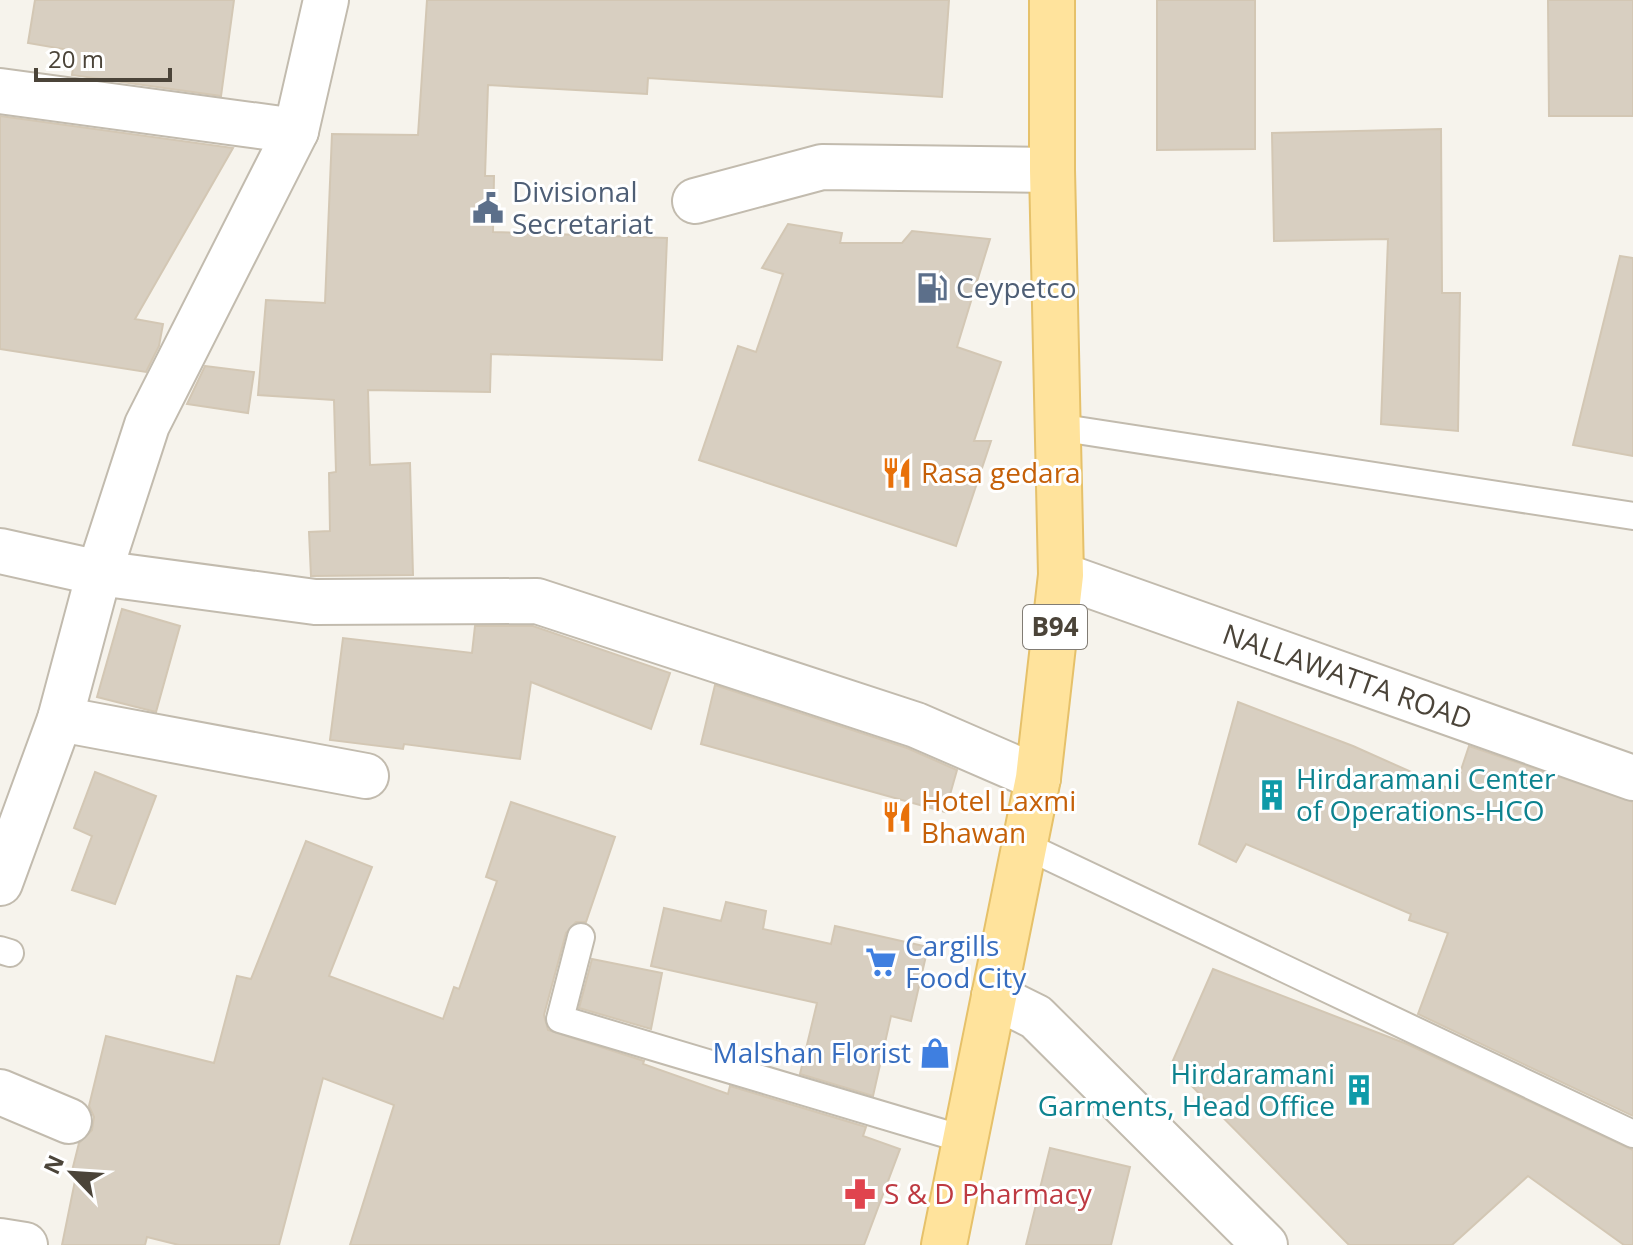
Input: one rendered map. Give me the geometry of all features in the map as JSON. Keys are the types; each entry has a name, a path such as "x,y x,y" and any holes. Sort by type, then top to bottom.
{"main road":[{"name":"B94","path":"944,1245 1038,778 1061,575 1052,170 1052,0"}],"street":[{"path":"0,883 60,719 99,573 147,425 296,131 326,0"},
{"path":"0,91 296,131"},
{"path":"695,201 822,167 1052,170"},
{"path":"0,551 99,573 315,602 537,601 916,725 1038,778"},
{"name":"NALLAWATTA ROAD","path":"1061,575 1633,778"},
{"path":"60,719 366,776"},
{"path":"994,996 1036,1017 1265,1245"},
{"path":"0,1092 69,1121"},
{"path":"0,1241 25,1245"}],"lane":[{"path":"1057,427 1633,516"},
{"path":"1024,845 1633,1134"},
{"path":"581,937 560,1019 966,1140"}],"building":[{"path":"35,0 234,0 221,96 72,75 75,51 28,43"},
{"path":"427,0 949,0 942,97 648,78 647,94 488,85 485,176 494,176 493,232 667,238 662,360 491,354 490,392 368,390 370,465 410,463 413,575 311,576 309,532 330,531 329,473 336,472 334,400 258,395 266,300 325,303 332,134 418,135"},
{"path":"1157,0 1255,0 1255,149 1157,150"},
{"path":"1548,0 1633,0 1633,116 1549,116"},
{"path":"0,116 233,148 135,319 163,324 159,346 146,372 0,349"},
{"path":"1441,129 1442,293 1460,293 1458,431 1381,424 1388,239 1274,241 1272,133"},
{"path":"788,224 842,233 840,243 902,243 912,231 990,239 957,347 1001,362 974,441 991,441 956,546 699,460 738,346 756,352 783,274 762,268"},
{"path":"1620,256 1633,258 1633,456 1573,445"},
{"path":"205,366 254,372 248,413 187,404"},
{"path":"122,609 180,626 156,712 97,697"},
{"path":"475,626 533,626 670,673 651,729 531,682 520,759 404,744 403,749 330,740 343,638 472,653"},
{"path":"715,685 907,748 957,770 945,812 701,744"},
{"path":"1238,702 1353,746 1454,791 1469,746 1633,802 1633,1116 1418,1014 1448,933 1409,920 1411,914 1246,844 1236,862 1199,844"},
{"path":"95,772 156,796 115,904 72,890 92,836 74,828"},
{"path":"511,802 615,837 586,922 576,922 566,933 544,1015 548,1030 644,1061 643,1064 728,1094 730,1086 866,1127 863,1136 900,1149 864,1245 350,1245 394,1105 323,1078 279,1245 179,1245 147,1237 145,1245 62,1245 76,1176 71,1175 79,1143 92,1130 94,1117 89,1106 106,1036 214,1063 237,976 251,979 306,841 372,867 329,976 443,1019 454,987 459,989 497,881 486,877"},
{"path":"726,902 766,911 763,929 831,944 835,926 928,947 911,1021 891,1016 873,1096 800,1074 817,1003 651,966 664,908 721,921"},
{"path":"592,959 662,973 651,1029 579,1008"},
{"name":"Hirdaramani Garments, Head Office","path":"1213,969 1407,1044 1633,1150 1633,1245 1624,1245 1528,1176 1452,1245 1349,1245 1171,1065"},
{"path":"1050,1148 1130,1167 1111,1245 1026,1245"}],"place":[{"name":"Divisional Secretariat","path":"488,208"},
{"name":"Ceypetco","path":"932,288"},
{"name":"Rasa gedara","path":"897,473"},
{"name":"Hirdaramani Center of Operations-HCO","path":"1272,795"},
{"name":"Hotel Laxmi Bhawan","path":"897,817"},
{"name":"Cargills Food City","path":"881,962"},
{"name":"Malshan Florist","path":"935,1053"},
{"name":"Hirdaramani Garments, Head Office","path":"1359,1090"},
{"name":"S & D Pharmacy","path":"860,1194"}]}
